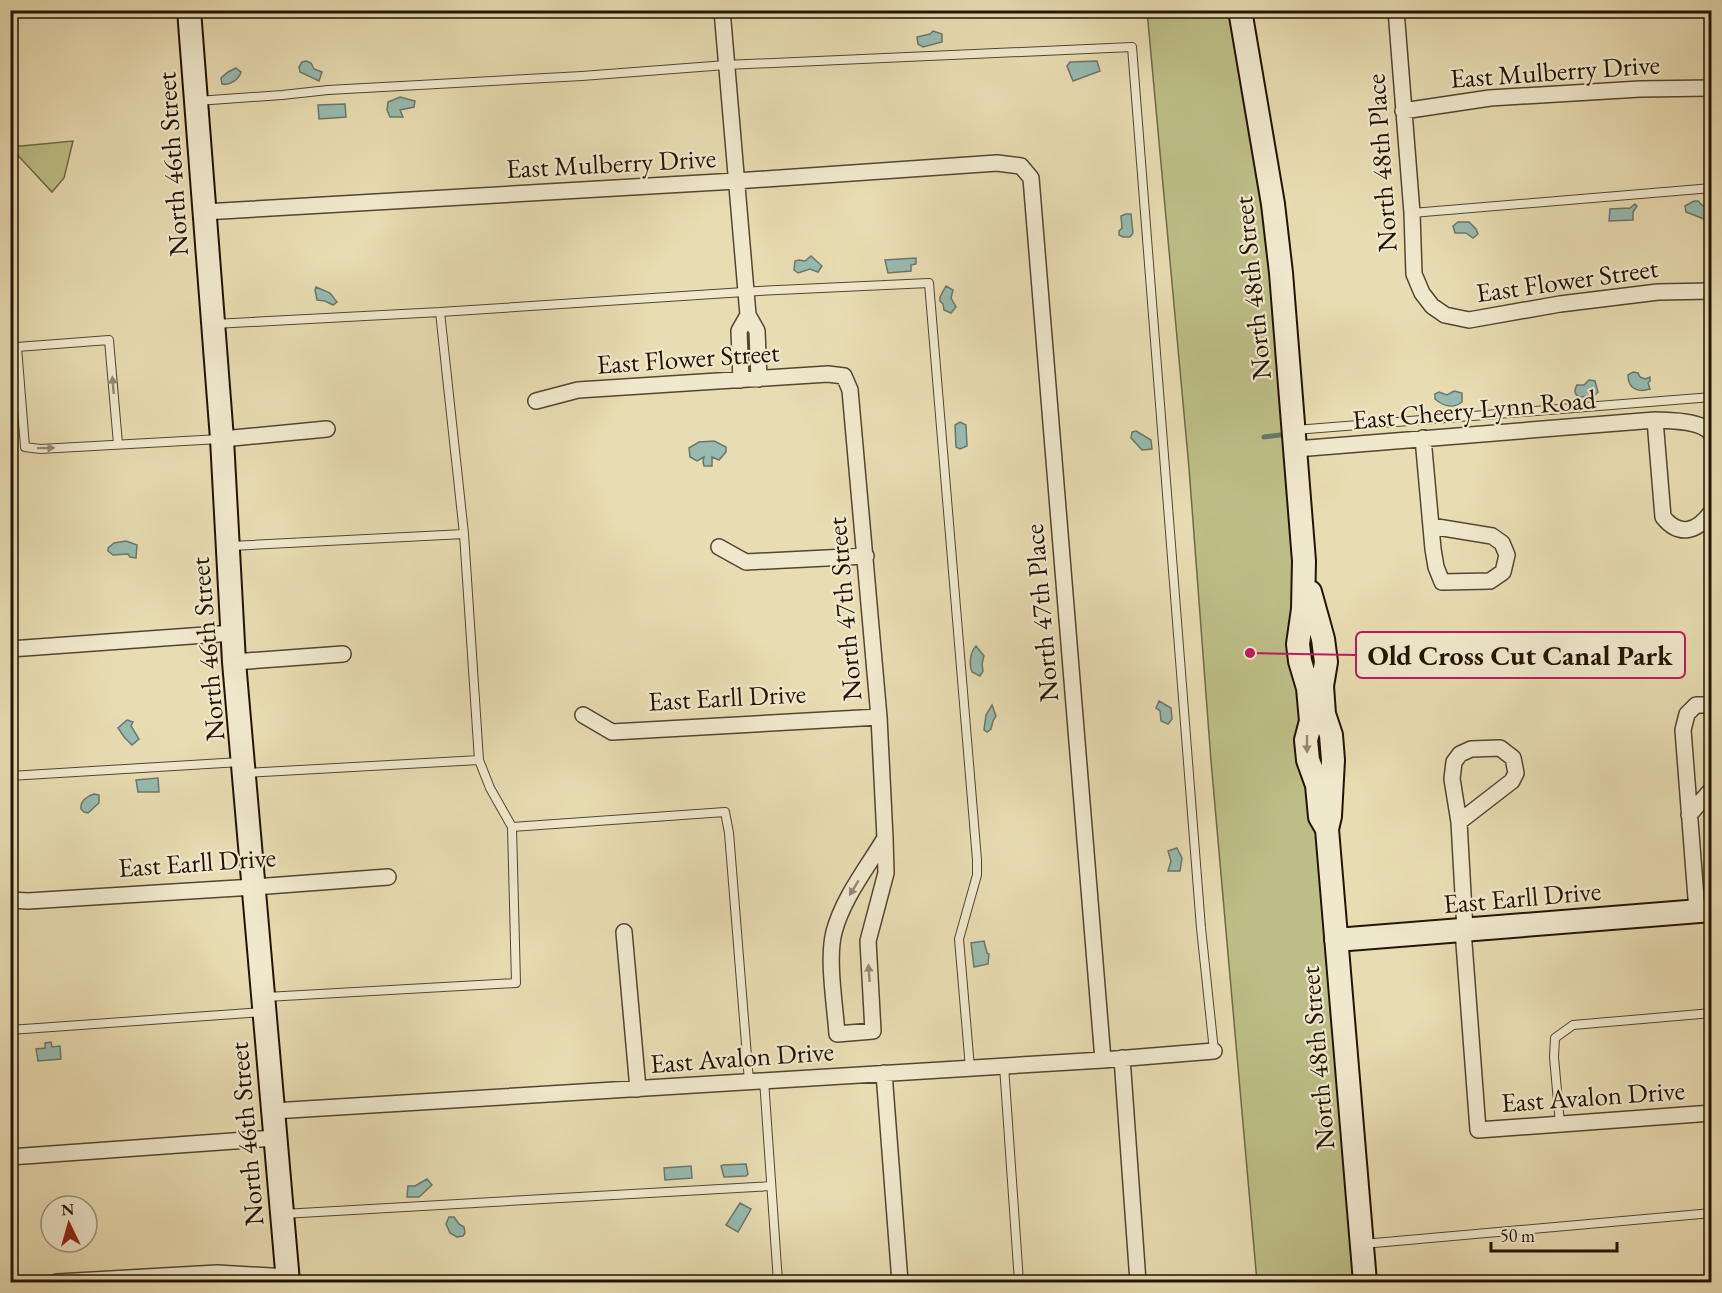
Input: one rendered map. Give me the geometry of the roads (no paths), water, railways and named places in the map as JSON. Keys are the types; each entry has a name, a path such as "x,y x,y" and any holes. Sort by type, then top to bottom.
{"street":[{"name":"North 46th Street","path":"189,10 222,439 234,662 245,767 288,1280"},
{"path":"722,10 748,315 757,331 759,379"},
{"name":"North 48th Street","path":"1240,10 1273,204 1281,273 1304,561 1303,609 1298,644 1300,662 1308,688 1311,721 1306,740 1308,760 1317,785 1320,817 1327,829 1365,1282"},
{"name":"North 48th Place","path":"1396,10 1412,213 1414,274 1422,293 1432,306"},
{"name":"East Mulberry Drive","path":"1403,111 1490,98 1640,88 1712,88"},
{"name":"East Mulberry Drive","path":"204,212 736,181 997,163 1021,166"},
{"name":"North 47th Place","path":"1021,166 1031,177 1103,1060"},
{"name":"East Flower Street","path":"1432,306 1445,315 1468,320 1560,304 1658,292 1712,291"},
{"path":"741,380 739,331 748,315"},
{"name":"East Flower Street","path":"536,401 578,390 828,374 844,376"},
{"name":"North 47th Street","path":"844,376 850,390 866,556 879,717 885,838 886,873 868,941 873,1031 837,1034 832,960 833,934 841,911 885,838"},
{"path":"1655,420 1663,517 1670,526 1682,530 1696,528 1712,511"},
{"name":"East Cheery Lynn Road","path":"1295,439 1423,438 1655,420 1690,423 1709,431 1712,435"},
{"path":"222,439 327,429"},
{"path":"1423,438 1431,526 1436,567 1442,582 1490,580 1503,572 1507,555 1502,543 1492,536 1431,526"},
{"path":"719,547 746,562 866,556"},
{"path":"10,650 233,633"},
{"path":"234,662 343,654"},
{"path":"1704,911 1689,815 1683,730 1687,714 1696,705 1712,707"},
{"name":"East Earll Drive","path":"583,715 612,732 879,717"},
{"path":"1459,822 1512,781 1516,772 1513,758 1500,748 1471,749 1460,754 1454,762 1452,779 1459,822 1464,930"},
{"path":"1689,815 1712,789"},
{"name":"East Earll Drive","path":"10,900 28,901 388,877"},
{"name":"East Earll Drive","path":"1336,940 1704,911"},
{"name":"East Avalon Drive","path":"1464,930 1478,1130 1712,1113"},
{"path":"624,932 638,1089"},
{"name":"East Avalon Drive","path":"273,1111 1103,1060 1214,1051"},
{"path":"1122,1058 1138,1282"},
{"path":"884,1073 900,1282"},
{"path":"10,1157 275,1138"},
{"path":"57,1282 100,1282 217,1273 288,1280"}],"lane":[{"path":"196,101 328,90 582,76 726,65 1132,47 1201,928 1214,1051"},
{"path":"1412,213 1712,188"},
{"path":"213,324 929,283 977,860 977,875 959,939 970,1068"},
{"path":"10,1029 516,983 512,827 490,788 480,760 464,534 440,312"},
{"path":"117,444 109,340 17,347 26,447 40,449 222,439"},
{"path":"1295,439 1712,397"},
{"path":"227,546 464,534"},
{"path":"10,776 480,760"},
{"path":"512,827 725,812 756,1080 771,1186 778,1282"},
{"path":"1560,1124 1554,1057 1555,1038 1573,1025 1712,1013"},
{"path":"1004,1066 1019,1282"},
{"path":"282,1214 771,1186"},
{"path":"1362,1244 1712,1213"}],"water":[{"path":"933,31 942,34 942,42 923,47 918,44 917,37"},
{"path":"1097,61 1100,71 1073,81 1067,66 1070,62"},
{"path":"302,62 311,63 314,69 322,72 319,81 300,72 299,67"},
{"path":"236,68 241,72 238,77 231,83 222,84 221,78"},
{"path":"400,97 415,101 414,107 400,110 403,117 390,117 387,110 388,102"},
{"path":"345,104 346,117 319,119 318,105"},
{"path":"1694,201 1710,208 1711,211 1704,219 1686,212 1685,206"},
{"path":"1635,204 1637,206 1633,212 1633,220 1609,221 1610,209 1630,208"},
{"path":"1131,214 1133,233 1130,237 1119,235 1122,228 1121,216"},
{"path":"1458,222 1469,222 1478,234 1473,238 1466,233 1455,233 1453,226"},
{"path":"811,256 822,266 818,272 810,269 798,273 794,270 795,261 805,261"},
{"path":"916,258 916,264 911,265 911,271 888,273 885,260"},
{"path":"946,286 953,290 951,298 956,307 951,313 944,310 940,301"},
{"path":"316,287 330,293 337,302 333,305 317,300"},
{"path":"1633,372 1645,379 1650,377 1648,383 1650,389 1637,390 1632,386 1628,375"},
{"path":"1589,380 1595,381 1598,392 1594,396 1579,397 1576,395 1577,385 1584,385"},
{"path":"1454,391 1462,393 1462,402 1459,404 1448,406 1435,399 1435,394 1439,392 1447,395"},
{"path":"960,422 966,425 967,446 960,449 956,447 955,425"},
{"path":"1136,431 1151,440 1152,449 1142,450 1131,438 1132,432"},
{"path":"714,441 726,447 726,452 719,460 712,457 712,466 704,466 704,457 697,461 690,457 689,448 699,442"},
{"path":"126,541 137,545 136,558 128,554 113,555 108,551 114,543"},
{"path":"976,646 984,656 983,671 980,676 972,672 971,666 971,655"},
{"path":"1159,701 1171,708 1172,719 1168,724 1161,721 1160,711 1156,708"},
{"path":"992,705 996,716 991,729 987,732 984,730 986,715"},
{"path":"127,720 133,722 131,726 139,739 132,745 118,728"},
{"path":"158,778 159,792 138,792 136,780"},
{"path":"94,794 99,795 99,803 88,813 84,812 81,809 83,801"},
{"path":"1177,848 1182,858 1180,871 1168,871 1171,861 1168,851"},
{"path":"984,941 989,954 988,964 974,967 971,943"},
{"path":"51,1042 52,1047 60,1046 61,1059 38,1061 36,1049 45,1048 45,1043"},
{"path":"746,1164 748,1174 746,1176 724,1177 721,1166"},
{"path":"691,1166 692,1178 665,1180 664,1168"},
{"path":"427,1179 432,1185 419,1197 407,1197 408,1186 415,1186"},
{"path":"740,1203 751,1209 738,1232 726,1225"},
{"path":"449,1217 454,1217 464,1227 463,1236 457,1237 450,1233 446,1224"}],"waterway":[{"path":"1264,437 1287,434"}],"place":[{"name":"Old Cross Cut Canal Park","path":"1250,653"}]}
